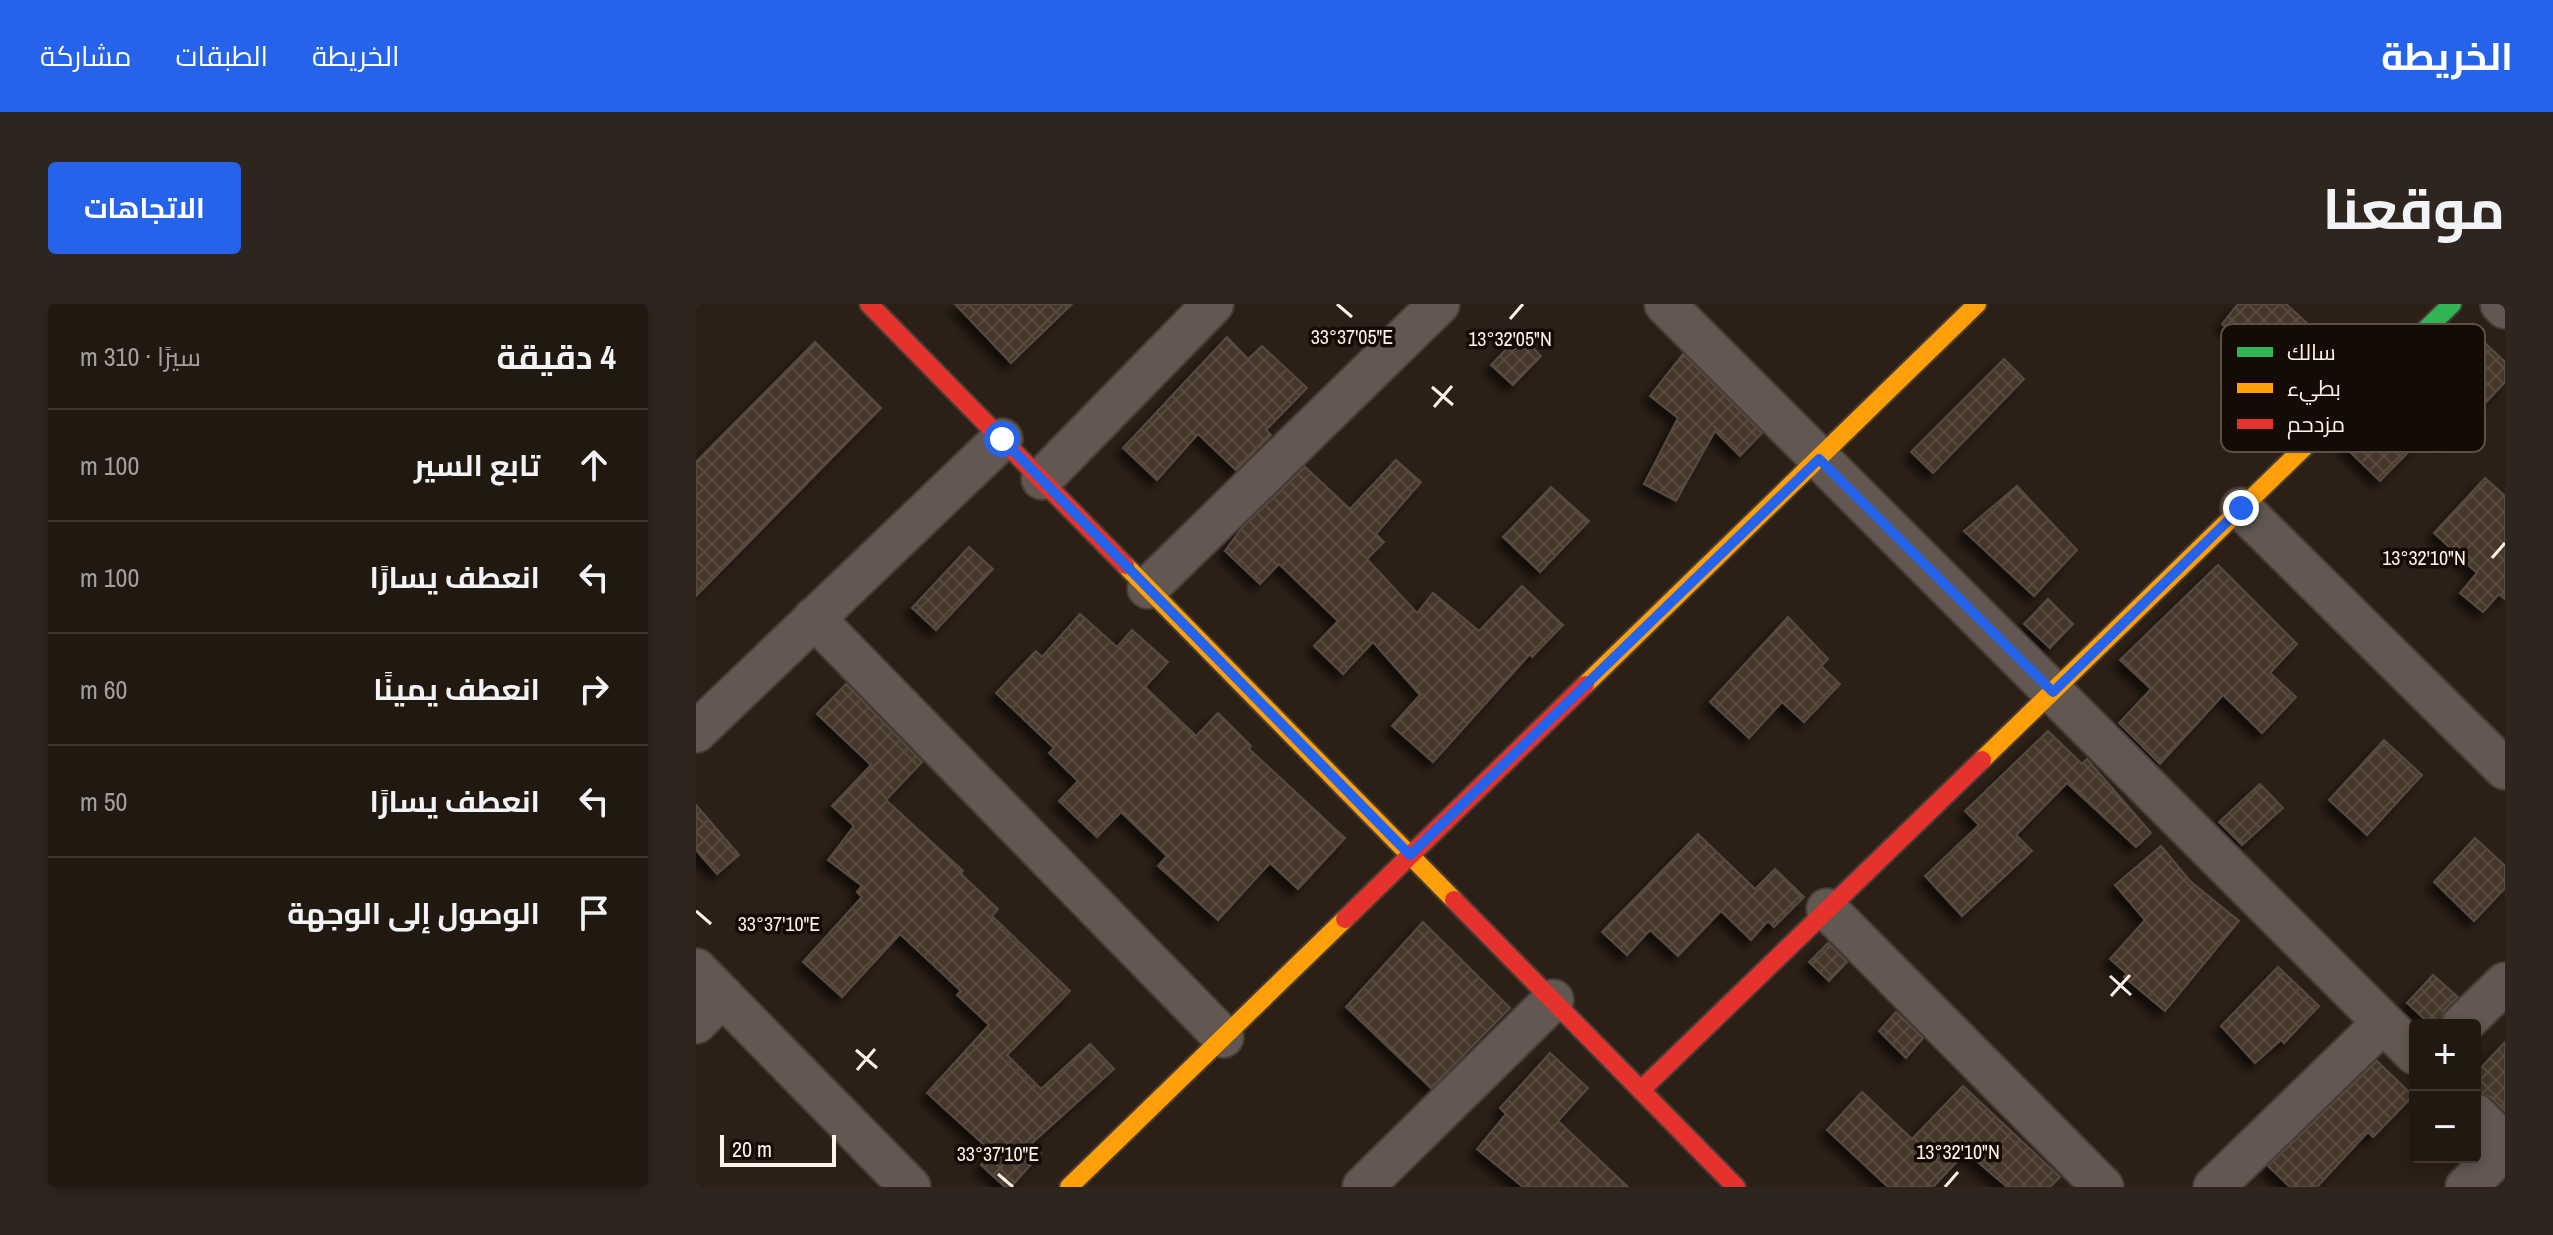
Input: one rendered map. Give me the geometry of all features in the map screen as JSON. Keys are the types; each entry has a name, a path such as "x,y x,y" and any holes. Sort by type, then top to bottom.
{"street":[{"path":"869,304 1736,1187"},
{"path":"1042,479 1213,304"},
{"path":"1148,588 1439,304"},
{"path":"1665,304 2409,1048"},
{"path":"1069,1187 1977,304"},
{"path":"2431,324 2452,304"},
{"path":"696,732 1002,439"},
{"path":"1641,1090 2299,452"},
{"path":"2241,508 2505,769"},
{"path":"814,618 1223,1037"},
{"path":"1827,909 2103,1187"},
{"path":"2468,1019 2505,983"},
{"path":"705,996 910,1187"},
{"path":"1363,1187 1553,1000"},
{"path":"2214,1187 2383,1023"},
{"path":"2466,1187 2505,1147 2481,1121"}],"building":[{"path":"955,304 1072,304 1011,363"},
{"path":"2238,304 2286,304 2308,324 2222,324"},
{"path":"1520,335 1541,356 1513,385 1491,365"},
{"path":"1227,337 1248,359 1262,346 1307,388 1266,430 1271,435 1236,470 1198,434 1157,480 1123,448"},
{"path":"815,342 881,408 696,596 696,462"},
{"path":"2485,343 2505,362 2505,382 2485,403"},
{"path":"1683,354 1762,433 1740,456 1715,431 1676,501 1644,484 1678,418 1650,396"},
{"path":"2004,359 2024,379 1933,473 1911,452"},
{"path":"2350,452 2408,452 2380,481"},
{"path":"1396,460 1421,482 1376,534 1384,542 1367,559 1417,613 1433,593 1479,631 1522,586 1563,625 1532,657 1530,654 1433,762 1392,726 1420,695 1373,642 1343,674 1314,646 1338,621 1279,564 1260,584 1225,551 1242,528 1305,467 1350,509"},
{"path":"2485,478 2505,496 2505,599 2499,594 2483,612 2460,593 2477,573 2434,533"},
{"path":"2017,486 2077,550 2034,596 1964,531"},
{"path":"1551,487 1589,521 1540,572 1503,537"},
{"path":"969,547 993,569 936,630 912,608"},
{"path":"2218,565 2297,644 2270,673 2296,697 2262,733 2223,695 2160,764 2119,723 2151,689 2120,660"},
{"path":"2048,599 2073,624 2050,648 2024,624"},
{"path":"1080,614 1117,647 1132,630 1168,662 1145,687 1196,736 1218,713 1251,746 1249,749 1345,838 1298,889 1270,863 1218,920 1158,866 1167,856 1121,812 1097,837 1059,801 1078,781 1049,753 1054,748 996,693 1036,651 1042,657"},
{"path":"1788,617 1828,659 1821,666 1840,684 1804,722 1782,702 1749,738 1710,702"},
{"path":"846,684 922,762 886,800 963,871 961,874 998,909 992,916 1070,991 1007,1055 1041,1089 1090,1044 1114,1069 1031,1144 1041,1153 1011,1187 1005,1187 981,1165 992,1152 927,1093 989,1025 957,995 961,991 900,934 842,997 803,962 862,897 857,892 862,886 828,860 854,826 832,806 871,765 817,714"},
{"path":"2048,731 2082,764 2087,759 2151,833 2136,847 2067,783 2016,835 2032,851 1962,916 1925,876 1979,825 1965,811"},
{"path":"2384,740 2422,775 2367,835 2329,800"},
{"path":"2260,784 2283,808 2242,845 2219,822"},
{"path":"696,805 739,855 717,874 696,850"},
{"path":"1698,834 1755,889 1775,869 1804,897 1774,927 1768,921 1751,940 1721,911 1678,956 1650,930 1627,955 1602,932"},
{"path":"2475,838 2505,866 2505,888 2474,921 2434,882"},
{"path":"2161,846 2190,881 2239,921 2165,1011 2124,977 2127,974 2110,959 2145,920 2115,885"},
{"path":"1423,922 1510,1008 1431,1088 1346,1007"},
{"path":"1828,943 1847,962 1829,981 1809,962"},
{"path":"2278,967 2319,1006 2284,1043 2281,1040 2255,1063 2221,1026"},
{"path":"2433,975 2458,997 2445,1009 2442,1019 2424,1019 2407,1003"},
{"path":"1896,1012 1923,1038 1906,1058 1879,1031"},
{"path":"2505,1042 2505,1111 2491,1097 2481,1094 2481,1068"},
{"path":"1550,1053 1588,1088 1558,1121 1628,1187 1523,1187 1477,1149 1506,1114 1500,1108"},
{"path":"2377,1061 2409,1092 2409,1100 2373,1137 2368,1132 2317,1187 2290,1187 2268,1166"},
{"path":"1963,1086 2060,1177 2050,1187 2007,1187 1966,1152 1933,1187 1888,1187 1827,1130 1862,1092 1912,1139"}],"traffic: fast":[{"path":"2431,324 2452,304"}],"traffic: slow":[{"path":"1585,685 1977,304"},
{"path":"1982,760 2299,452"},
{"path":"1125,565 1454,900"},
{"path":"1069,1187 1345,919"}],"traffic: jam":[{"path":"869,304 1125,565"},
{"path":"1345,919 1585,685"},
{"path":"1641,1090 1982,760"},
{"path":"1454,900 1736,1187"}],"route":[{"path":"1002,439 1410,855 1819,459 2053,692 2241,508"}]}
